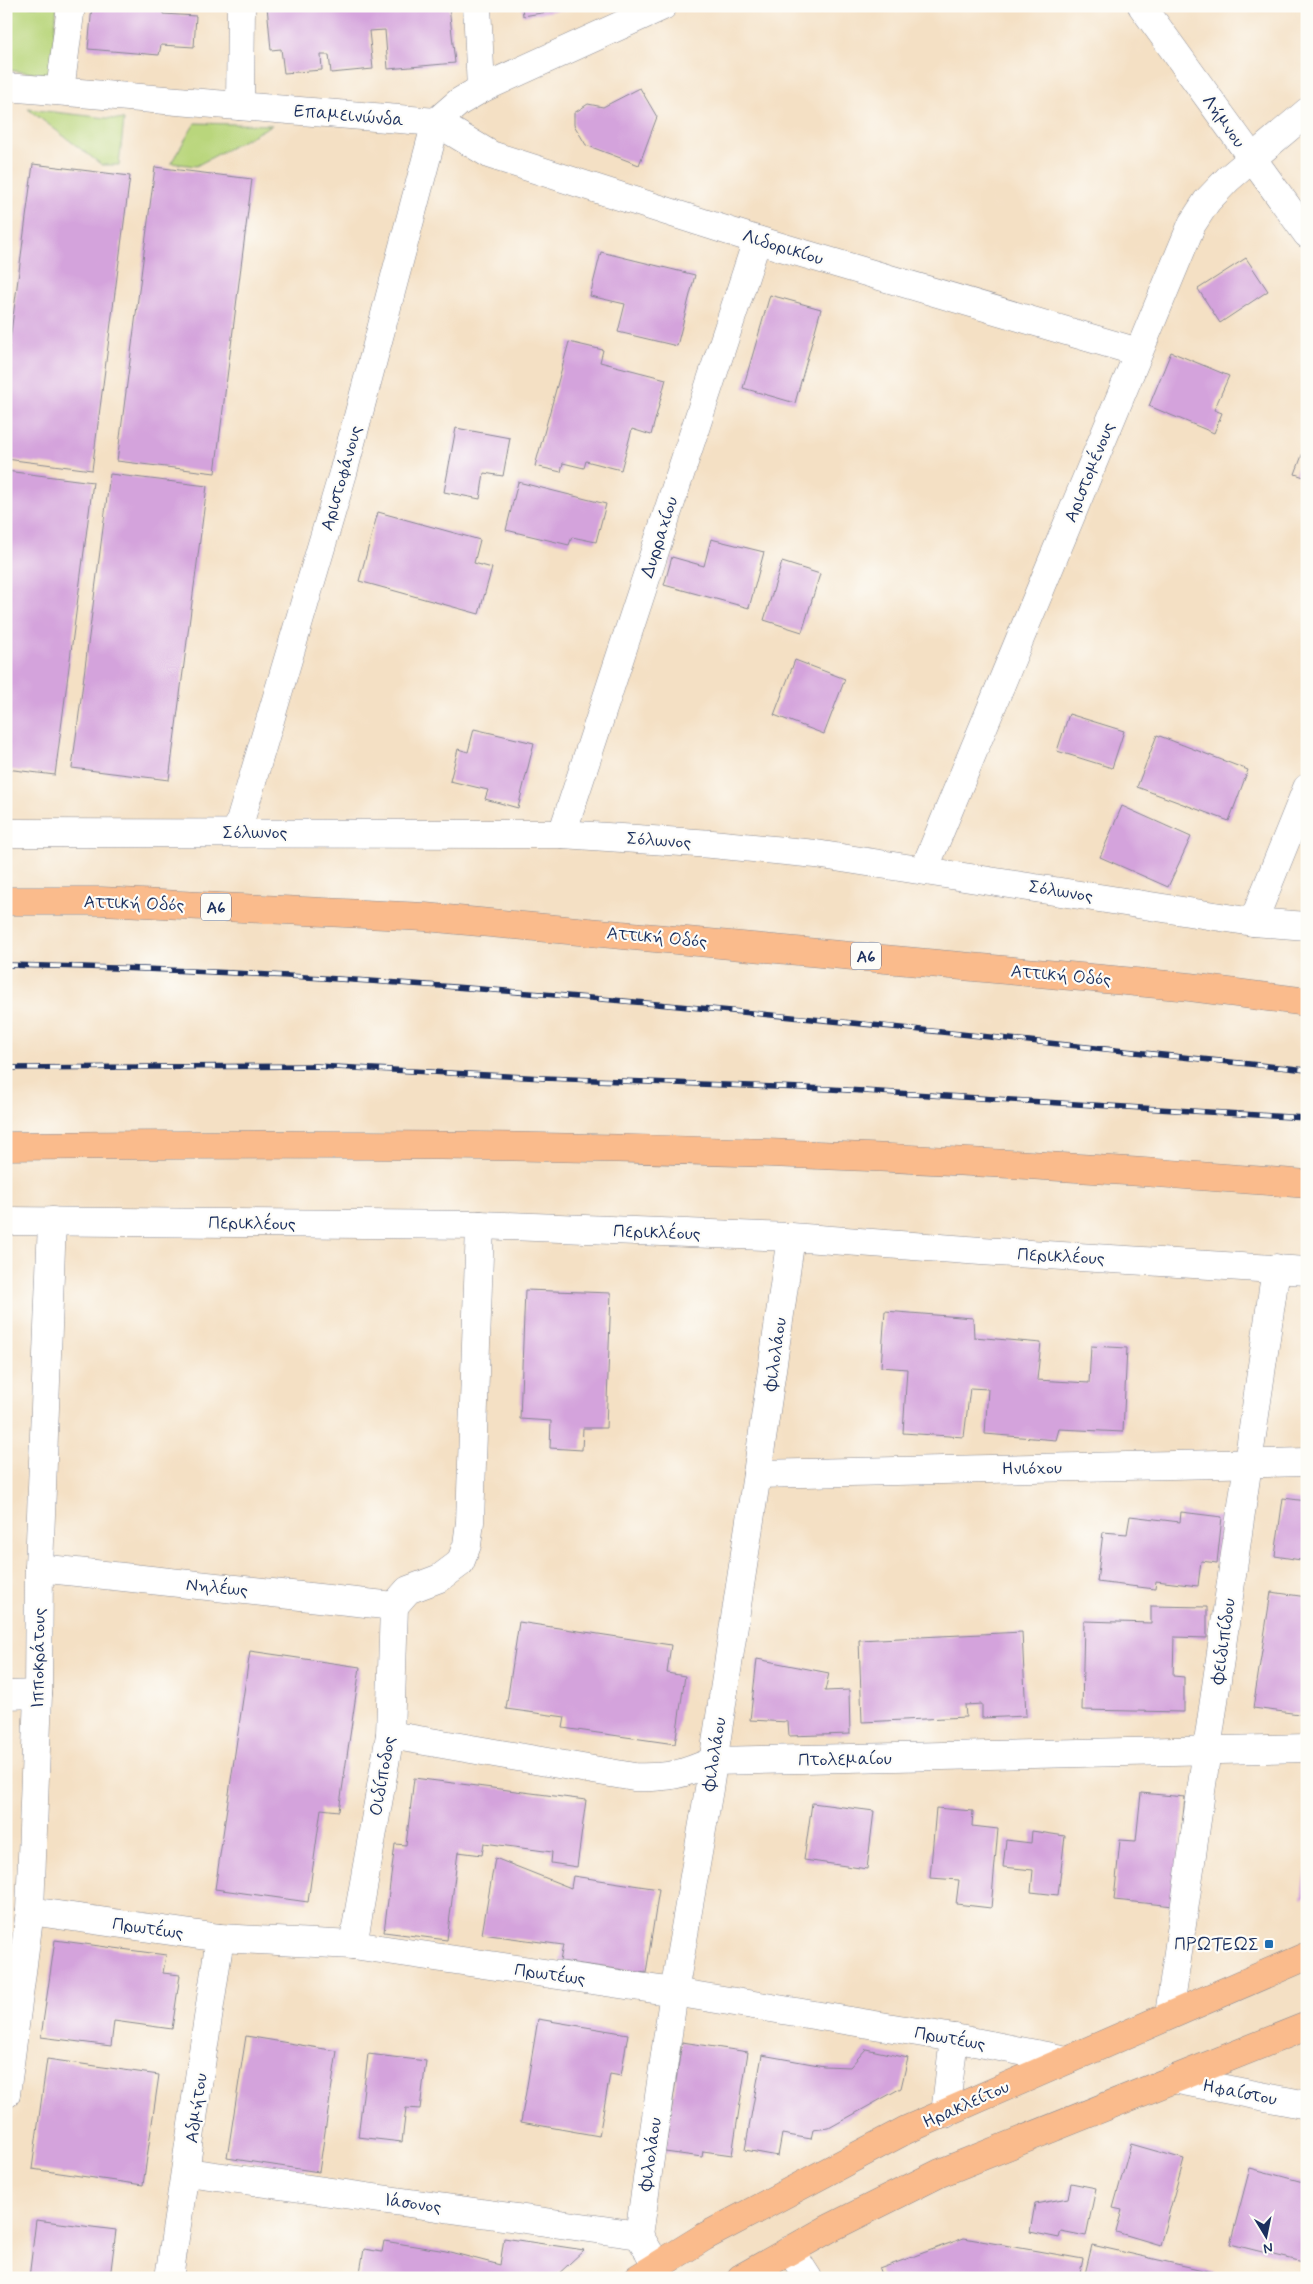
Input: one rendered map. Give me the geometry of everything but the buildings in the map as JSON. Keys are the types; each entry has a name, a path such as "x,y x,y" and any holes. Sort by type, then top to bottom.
{"main road":[{"name":"Αττική Οδός","path":"6,901 101,901 425,917 1190,987 1307,1002"},
{"path":"6,1146 368,1144 637,1150 906,1158 1307,1184"},
{"path":"1248,1179 1307,1194"},
{"name":"Ηρακλείτου","path":"648,2272 704,2237 874,2146 1307,1956"},
{"path":"741,2278 790,2250 940,2173 1307,2026"}],"street":[{"path":"60,92 71,6"},
{"path":"240,106 241,6"},
{"path":"477,6 481,89"},
{"path":"436,122 459,102 481,89 663,6"},
{"name":"Λήμνου","path":"1150,10 1252,159 1307,234"},
{"name":"Επαμεινώνδα","path":"6,87 436,122"},
{"name":"Αριστομένους","path":"924,870 1192,224 1207,201 1307,112"},
{"name":"Λιδορικίου","path":"436,122 491,155 757,240 1138,352"},
{"name":"Αριστοφάνους","path":"237,832 343,473 436,122"},
{"name":"Δυρραχίου","path":"562,834 757,240"},
{"path":"1253,922 1307,788"},
{"name":"Σόλωνος","path":"6,833 562,834 712,844 816,854 1253,922 1307,926"},
{"name":"Περικλέους","path":"6,1221 480,1225 791,1237 991,1252 1307,1271"},
{"name":"Ιπποκράτους","path":"6,2094 30,1911 38,1694 39,1568 52,1221"},
{"path":"394,1606 408,1590 440,1578 460,1563 467,1545 470,1522 480,1225"},
{"name":"Φιλολάου","path":"638,2235 674,1992 713,1761 757,1474 791,1237"},
{"name":"Φειδιπίδου","path":"1169,2015 1276,1268"},
{"name":"Ηνιόχου","path":"757,1474 1307,1462"},
{"name":"Νηλέως","path":"39,1568 394,1606"},
{"name":"Οιδίποδος","path":"353,1945 390,1735 394,1606"},
{"path":"6,1695 38,1694"},
{"name":"Πτολεμαίου","path":"390,1735 610,1771 634,1777 655,1778 684,1774 713,1761 1307,1748"},
{"name":"Πρωτέως","path":"30,1911 220,1938 353,1945 674,1992 954,2038 1067,2060"},
{"name":"Αδμήτου","path":"169,2278 187,2172 220,1938"},
{"path":"945,2114 954,2038"},
{"name":"Ηφαίστου","path":"1173,2079 1307,2105"},
{"name":"Ιάσονος","path":"187,2172 638,2235"},
{"path":"638,2235 648,2272"},
{"path":"790,2250 808,2278"}],"green space":[{"path":"6,6 57,6 51,75 6,70"},
{"path":"28,109 124,120 119,165 102,165"},
{"path":"195,123 272,125 196,166 171,163"}],"railway":[{"path":"6,965 169,970 495,990 820,1020 1307,1070"},
{"path":"6,1068 316,1066 543,1078 830,1089 1307,1118"}],"place":[{"name":"ΠΡΩΤΕΩΣ","path":"1269,1944"}]}
